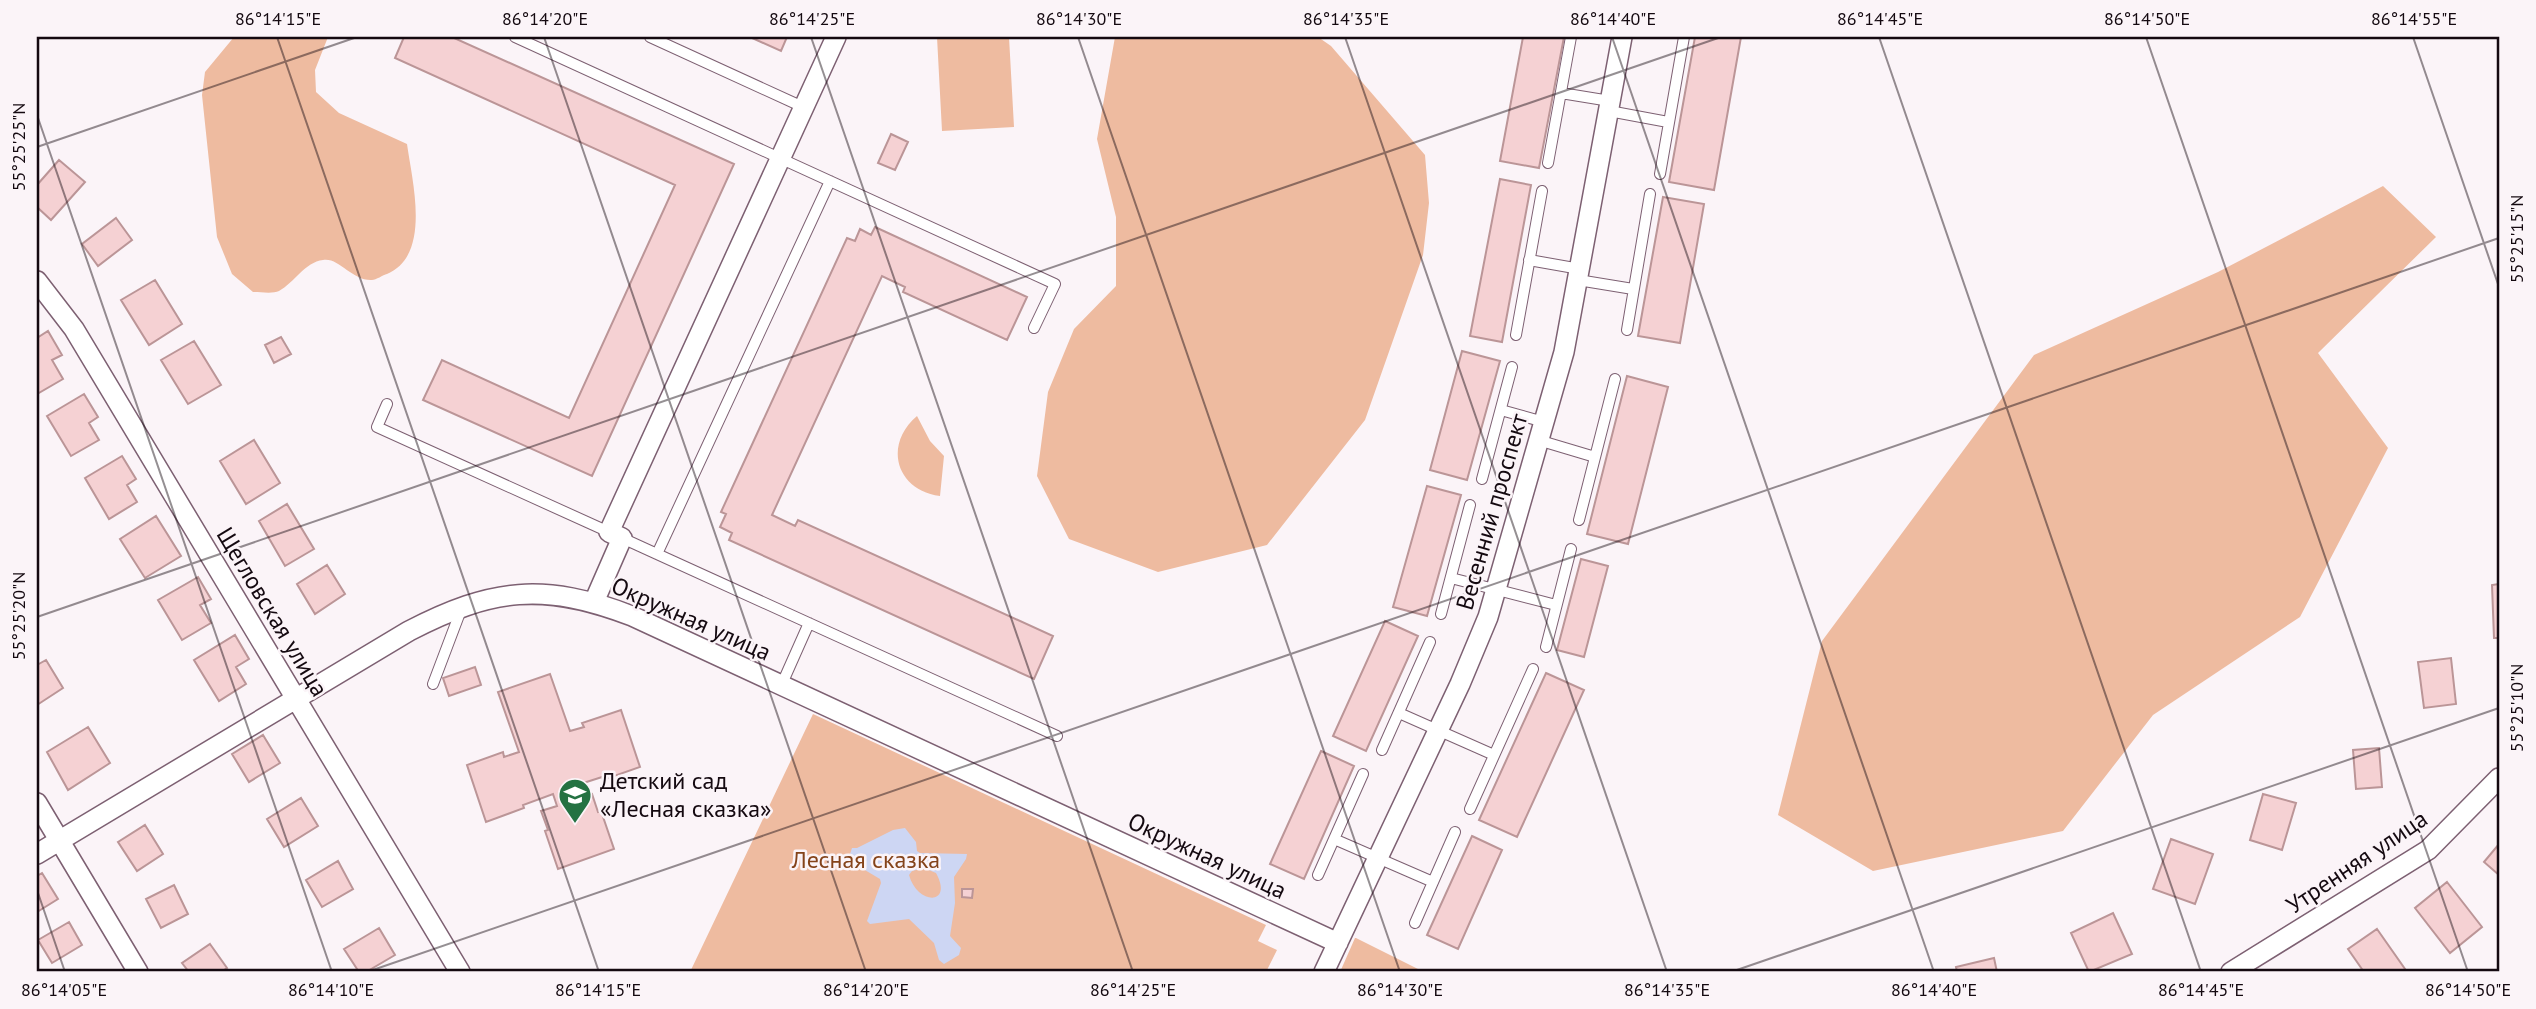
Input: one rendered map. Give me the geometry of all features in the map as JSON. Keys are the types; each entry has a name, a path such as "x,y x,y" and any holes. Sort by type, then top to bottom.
{"street":[{"path":"594,601 615,535 779,158 836,37"},
{"name":"Весенний проспект","path":"1324,972 1481,637 1564,352 1622,37"},
{"name":"Щегловская улица","path":"37,281 74,329 460,972"},
{"name":"Окружная улица","path":"37,854 409,631 447,611 463,606 496,597 530,594 594,601 632,616 1338,943"},
{"name":"Утренняя улица","path":"2231,972 2428,850 2499,778"},
{"path":"37,803 138,972"}],"lane":[{"path":"515,37 1055,285 1034,328"},
{"path":"650,37 803,107"},
{"path":"1548,163 1571,37"},
{"path":"1660,174 1684,37"},
{"path":"1561,93 1668,122"},
{"path":"657,554 830,181"},
{"path":"1516,335 1542,191"},
{"path":"1627,330 1650,194"},
{"path":"1529,260 1633,289"},
{"path":"1482,479 1512,367"},
{"path":"1579,520 1615,379"},
{"path":"387,404 377,427 1057,736"},
{"path":"1501,410 1595,457"},
{"path":"1441,614 1470,505"},
{"path":"1546,647 1572,549"},
{"path":"1451,578 1556,606"},
{"path":"433,684 463,606"},
{"path":"781,686 809,623"},
{"path":"1382,750 1430,642"},
{"path":"1470,810 1533,670"},
{"path":"1399,713 1494,755"},
{"path":"1318,875 1363,774"},
{"path":"1415,923 1455,832"},
{"path":"1334,838 1433,882"}],"green space":[{"path":"234,37 328,37 315,70 316,92 339,113 407,144 415,196 414,234 410,251 401,264 387,274 372,280 365,279 335,262 323,260 305,269 279,291 270,293 253,292 232,274 217,237 202,95 205,72"},
{"path":"937,37 1009,37 1014,127 942,131"},
{"path":"1115,37 1318,37 1331,46 1425,155 1429,203 1423,255 1365,420 1267,545 1158,572 1069,539 1037,476 1048,392 1074,329 1116,286 1116,217 1097,139"},
{"path":"2383,186 2436,237 2318,353 2388,448 2300,617 2153,715 2063,831 1873,871 1778,815 1822,641 2034,355 2218,272"},
{"path":"917,416 930,441 944,456 940,496 913,485 904,476 899,465 900,440"},
{"name":"Лесная сказка","path":"813,714 1266,925 1258,941 1277,950 1266,972 690,972"},
{"path":"1356,938 1424,972 1340,972"}],"water":[{"path":"905,828 916,842 917,851 920,853 967,854 954,877 955,903 950,936 961,948 959,955 944,964 939,960 934,943 909,919 870,924 867,921 881,883 880,879 848,860 852,848 893,830","holes":["924,868 936,873 940,891 932,898 919,892 909,875 912,871"]}],"building":[{"path":"404,37 452,37 734,164 592,476 423,400 442,360 569,418 675,185 395,58"},
{"path":"750,37 787,37 781,51"},
{"path":"1523,37 1564,37 1539,168 1500,161"},
{"path":"1695,37 1741,37 1714,190 1669,182"},
{"path":"891,134 908,142 895,170 878,163"},
{"path":"59,160 85,182 51,220 37,207 37,185"},
{"path":"1500,179 1531,185 1502,342 1470,336"},
{"path":"1663,197 1704,204 1680,343 1638,336"},
{"path":"116,218 132,240 98,266 82,244"},
{"path":"875,227 1027,297 1007,340 903,292 905,287 882,276 772,515 795,526 798,520 1053,636 1034,679 729,540 732,533 720,527 726,514 721,512 847,238 855,241 860,229 871,235"},
{"path":"155,280 182,324 149,345 121,300"},
{"path":"48,331 62,355 52,360 63,379 37,394 37,338"},
{"path":"281,337 291,354 274,363 265,345"},
{"path":"194,341 221,385 188,404 161,360"},
{"path":"1462,351 1500,361 1467,480 1430,470"},
{"path":"1627,376 1668,387 1628,544 1587,534"},
{"path":"84,394 98,417 89,423 99,440 71,456 47,416"},
{"path":"254,440 280,483 246,504 220,461"},
{"path":"122,456 136,479 127,485 137,502 109,519 85,478"},
{"path":"1427,486 1461,495 1427,616 1393,607"},
{"path":"287,504 314,549 285,566 259,521"},
{"path":"156,516 181,556 145,578 120,539"},
{"path":"1581,559 1608,566 1584,657 1557,650"},
{"path":"327,565 345,594 315,614 297,584"},
{"path":"198,577 211,599 200,605 211,623 182,640 158,600"},
{"path":"2499,584 2499,638 2494,638 2492,585"},
{"path":"1385,621 1418,636 1366,751 1333,736"},
{"path":"235,635 249,659 236,667 246,684 219,701 194,660"},
{"path":"2451,658 2456,704 2424,708 2418,662"},
{"path":"46,660 63,688 37,705 37,665"},
{"path":"475,667 481,685 449,696 443,678"},
{"path":"1546,673 1584,690 1517,837 1479,820"},
{"path":"550,674 570,731 584,727 582,723 621,710 640,767 603,780 602,777 571,787 575,799 592,794 614,849 558,869 541,811 557,806 553,794 486,822 467,765 503,752 504,757 519,752 498,692"},
{"path":"88,727 110,763 68,790 47,752"},
{"path":"263,735 280,763 249,782 232,754"},
{"path":"2379,748 2382,787 2356,789 2353,750"},
{"path":"1321,751 1354,766 1304,879 1270,864"},
{"path":"2263,794 2296,803 2282,850 2250,840"},
{"path":"301,798 318,826 284,847 267,819"},
{"path":"145,825 163,854 137,871 118,842"},
{"path":"1472,836 1502,850 1458,949 1427,935"},
{"path":"2171,839 2213,854 2195,904 2153,889"},
{"path":"2499,844 2499,875 2484,862"},
{"path":"338,861 353,889 322,907 306,880"},
{"path":"42,873 58,899 37,912 37,876"},
{"path":"2447,882 2482,927 2450,953 2415,908"},
{"path":"174,885 188,914 161,928 146,899"},
{"path":"962,889 973,889 972,898 962,897"},
{"path":"2113,913 2132,954 2089,972 2071,933"},
{"path":"69,922 82,945 52,963 38,940"},
{"path":"379,928 395,955 366,972 359,972 344,949"},
{"path":"2377,929 2405,969 2400,972 2364,972 2348,949"},
{"path":"210,944 227,968 221,972 189,972 182,963"},
{"path":"1994,958 1997,972 1957,972 1956,967"}],"place":[{"name":"Детский сад «Лесная сказка»","path":"575,825"}]}
